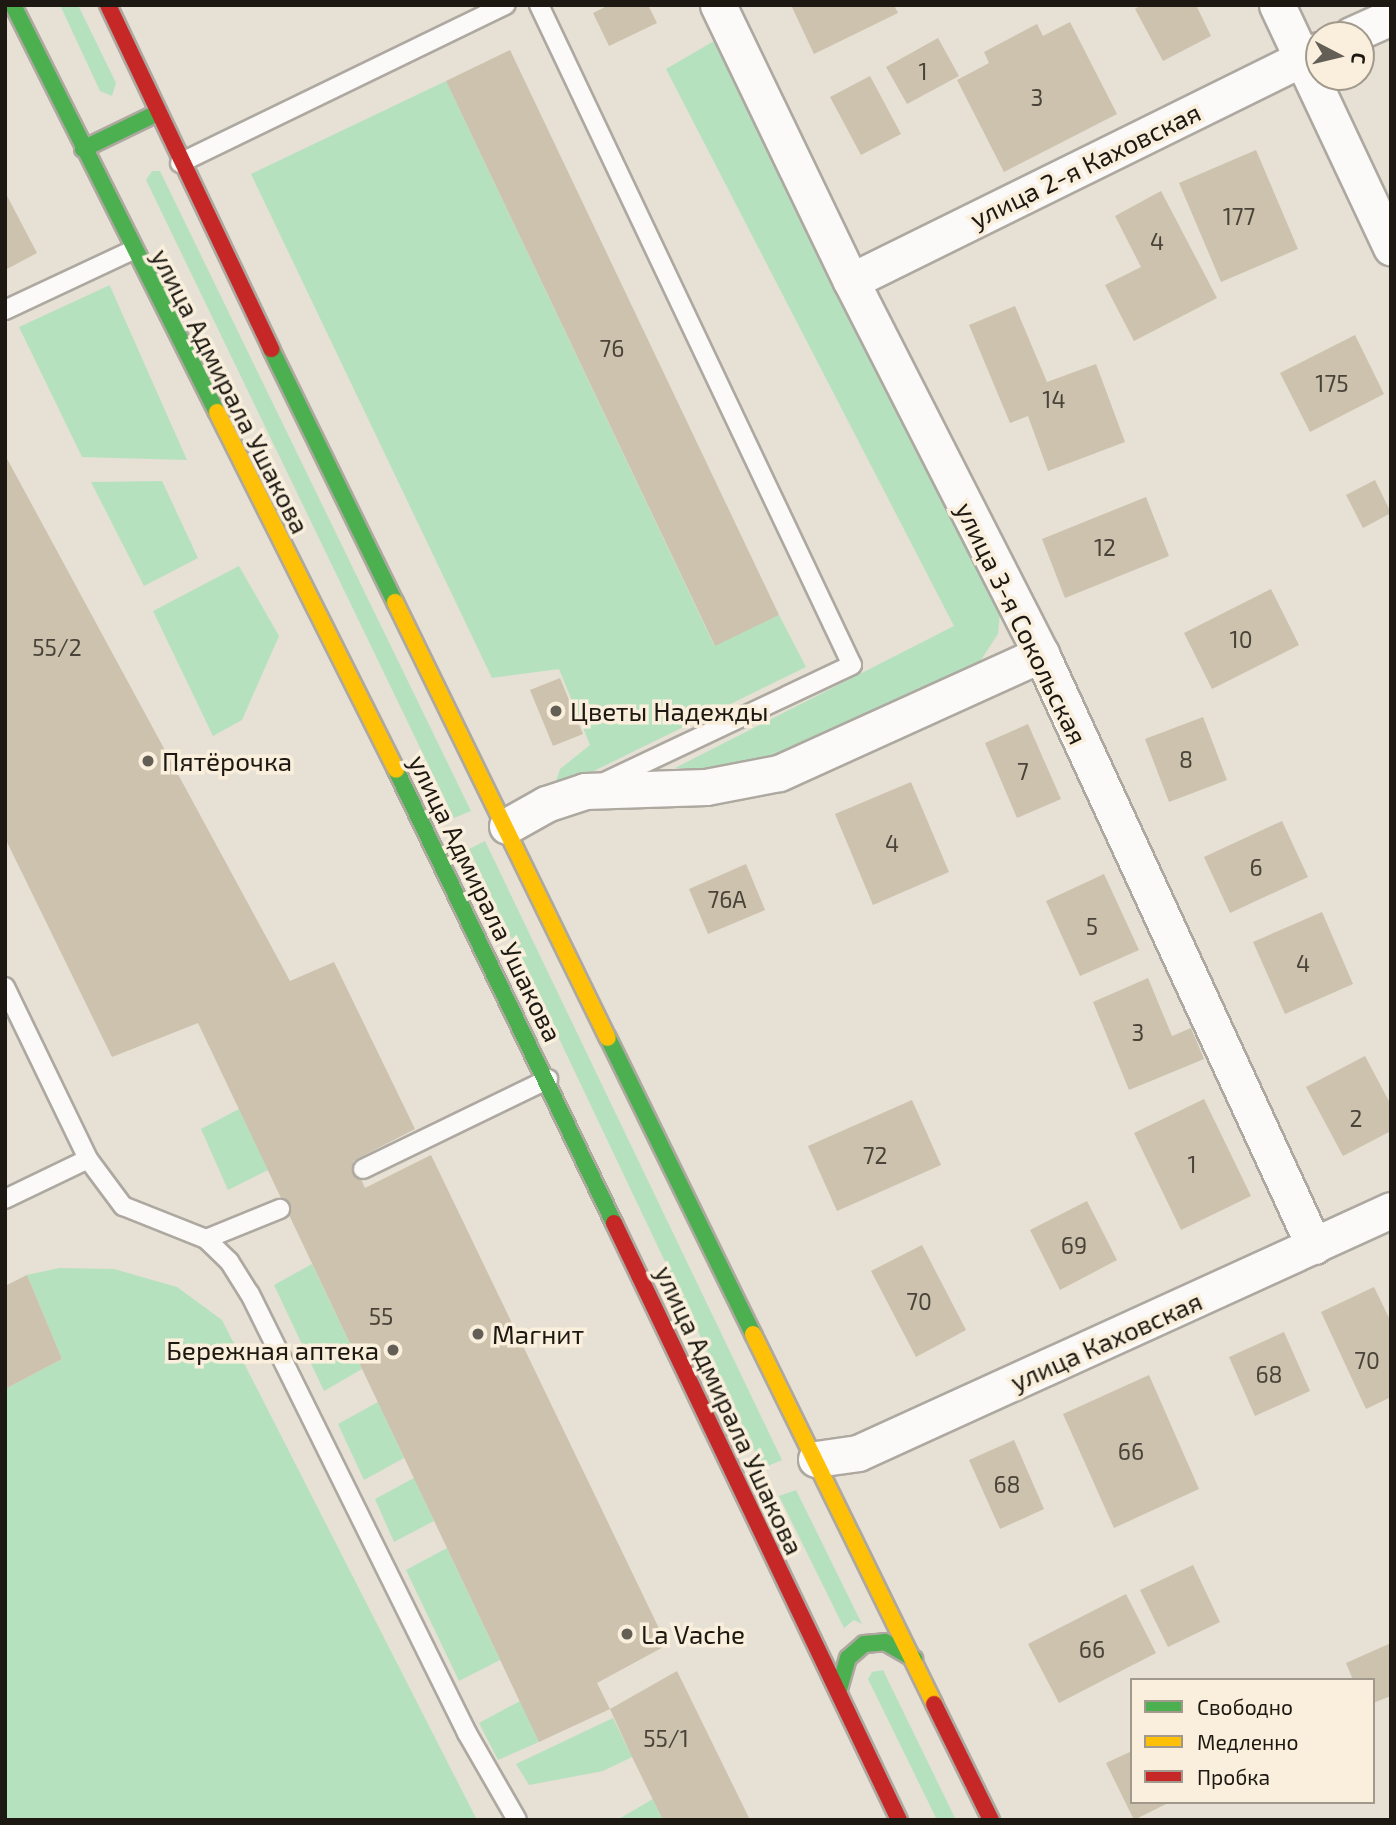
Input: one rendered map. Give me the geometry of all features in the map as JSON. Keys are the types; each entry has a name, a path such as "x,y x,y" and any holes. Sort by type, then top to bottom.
{"main road":[{"name":"улица Адмирала Ушакова","path":"13,5 548,1079 741,1495 839,1689 899,1820"},
{"name":"улица Адмирала Ушакова","path":"107,5 180,163 507,826 991,1820"},
{"path":"83,149 157,113"},
{"path":"839,1689 848,1658 864,1644 885,1642 914,1659"}],"street":[{"name":"улица 3-я Сокольская","path":"718,5 851,281 1041,654 1314,1247"},
{"path":"1277,5 1305,45"},
{"path":"1375,24 1391,17"},
{"name":"улица 2-я Каховская","path":"851,281 1305,57"},
{"path":"1326,91 1391,247"},
{"path":"507,826 545,804 585,791 706,787 779,774 1041,654"},
{"name":"улица Каховская","path":"816,1459 858,1453 1391,1210"}],"lane":[{"path":"180,163 506,5"},
{"path":"539,5 852,665 585,791"},
{"path":"5,310 133,250"},
{"path":"5,987 88,1159 123,1206 206,1239 229,1261 250,1294 467,1733 517,1820"},
{"path":"363,1169 548,1079"},
{"path":"5,1199 88,1159"},
{"path":"206,1239 280,1209"}],"green space":[{"path":"60,5 78,5 116,83 112,96 100,91"},
{"path":"714,41 996,590 1000,612 998,634 977,666 802,750 717,770 675,768 954,626 666,69"},
{"path":"446,81 714,645 779,615 806,667 553,791 560,769 590,745 559,669 492,678 251,174"},
{"path":"152,171 160,171 471,811 454,818 146,180"},
{"path":"110,285 187,460 82,457 19,327"},
{"path":"162,481 198,558 144,586 91,482"},
{"path":"239,566 279,636 242,720 213,736 153,611"},
{"path":"485,841 782,1460 763,1468 469,849"},
{"path":"239,1109 268,1170 228,1190 201,1129"},
{"path":"312,1264 362,1369 324,1391 274,1285"},
{"path":"59,1268 114,1269 177,1287 222,1320 477,1820 5,1820 5,1389 62,1359 27,1275"},
{"path":"378,1402 404,1458 364,1480 338,1424"},
{"path":"414,1478 434,1521 394,1542 375,1499"},
{"path":"796,1490 862,1624 854,1620 844,1628 779,1496"},
{"path":"447,1548 500,1660 459,1681 406,1570"},
{"path":"883,1670 956,1820 937,1820 868,1679 872,1672"},
{"path":"520,1701 539,1742 498,1760 479,1723"},
{"path":"613,1718 632,1757 603,1771 529,1785 516,1764"},
{"path":"653,1799 663,1820 617,1820"}],"building":[{"path":"609,5 648,5 657,23 609,46 593,13"},
{"path":"791,5 894,5 898,13 814,54"},
{"path":"1141,5 1196,5 1211,36 1163,61 1135,9"},
{"path":"1070,22 1117,114 1004,172 957,80 989,63 984,52 1037,24 1043,36"},
{"path":"938,38 959,76 907,104 886,67"},
{"path":"510,50 779,615 715,646 446,81"},
{"path":"870,76 901,134 861,155 830,97"},
{"path":"1256,150 1298,249 1221,282 1179,183"},
{"path":"1161,191 1217,298 1134,341 1105,285 1141,267 1115,216"},
{"path":"5,192 37,253 5,270"},
{"path":"1015,306 1047,382 1096,364 1125,442 1048,471 1028,416 1010,423 969,325"},
{"path":"1355,335 1384,394 1310,432 1280,373"},
{"path":"5,455 290,981 334,962 415,1129 353,1161 365,1188 431,1155 667,1645 597,1683 610,1709 539,1742 198,1023 112,1057 5,838"},
{"path":"1375,480 1391,513 1363,528 1346,495"},
{"path":"1146,497 1169,556 1065,598 1042,539"},
{"path":"1271,589 1299,645 1212,689 1184,633"},
{"path":"560,678 583,734 553,746 530,690"},
{"path":"1203,717 1227,780 1169,802 1145,739"},
{"path":"1028,724 1061,799 1017,818 985,743"},
{"path":"911,782 949,872 873,905 835,814"},
{"path":"1282,821 1308,877 1230,913 1204,857"},
{"path":"746,864 765,910 708,934 689,889"},
{"path":"1104,874 1139,950 1080,976 1046,901"},
{"path":"1322,912 1353,984 1285,1014 1253,942"},
{"path":"1148,978 1172,1036 1191,1028 1204,1059 1129,1090 1093,1002"},
{"path":"1365,1056 1391,1105 1391,1131 1343,1156 1306,1087"},
{"path":"1204,1099 1251,1196 1181,1230 1134,1133"},
{"path":"912,1100 941,1165 837,1211 808,1146"},
{"path":"1087,1201 1117,1260 1060,1290 1030,1230"},
{"path":"922,1245 966,1330 916,1357 871,1271"},
{"path":"27,1275 62,1359 5,1389 5,1286"},
{"path":"1374,1287 1391,1322 1391,1397 1366,1409 1321,1312"},
{"path":"1284,1332 1310,1391 1255,1416 1229,1357"},
{"path":"1149,1375 1199,1489 1114,1528 1063,1414"},
{"path":"1014,1440 1044,1509 1000,1529 969,1460"},
{"path":"1193,1565 1220,1622 1168,1647 1140,1590"},
{"path":"1126,1594 1156,1653 1059,1703 1028,1644"},
{"path":"1391,1643 1391,1696 1375,1702 1375,1678 1352,1678 1346,1663"},
{"path":"677,1671 750,1820 663,1820 632,1757 610,1709"},
{"path":"1130,1752 1130,1804 1166,1804 1134,1820 1106,1763"}],"traffic: fast":[{"path":"13,5 217,412"},
{"path":"83,149 157,113"},
{"path":"271,349 395,602"},
{"path":"396,770 614,1223"},
{"path":"608,1038 753,1334"},
{"path":"839,1689 848,1658 864,1644 885,1642 914,1659"}],"traffic: slow":[{"path":"217,412 396,770"},
{"path":"395,602 608,1038"},
{"path":"753,1334 934,1704"}],"traffic: jam":[{"path":"108,5 271,349"},
{"path":"614,1223 899,1820"},
{"path":"934,1704 991,1820"}],"place":[{"name":"Цветы Надежды","path":"556,711"},
{"name":"Пятёрочка","path":"148,761"},
{"name":"Магнит","path":"478,1334"},
{"name":"Бережная аптека","path":"393,1350"},
{"name":"La Vache","path":"627,1634"}]}
